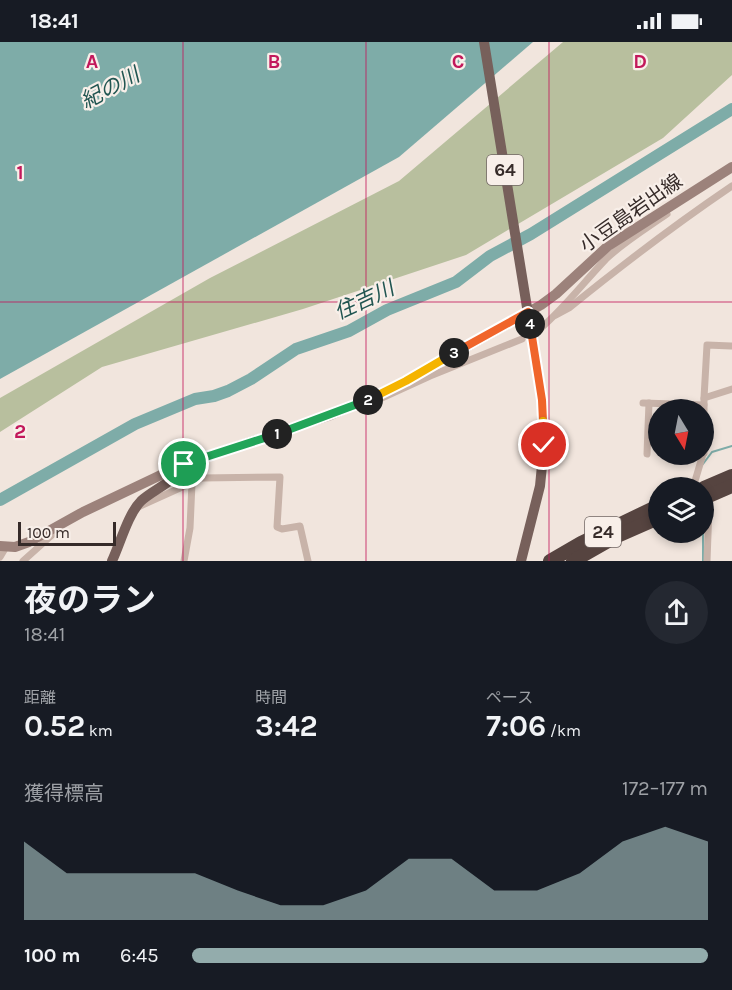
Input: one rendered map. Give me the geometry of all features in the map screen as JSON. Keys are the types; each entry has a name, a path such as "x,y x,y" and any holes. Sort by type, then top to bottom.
{"highway":[{"path":"714,484 732,476"},
{"path":"714,494 732,486"},
{"name":"24","path":"550,561 581,543 648,511"},
{"name":"24","path":"573,561 617,536 648,522"}],"main road":[{"name":"64","path":"484,42 526,298 527,338 542,400 544,445 540,486 521,561"},
{"name":"小豆島岩出線","path":"3,546 15,546 29,542 184,464 331,415 406,381 556,294 608,246 732,167"},
{"path":"112,561 135,509 141,501 177,475 184,464"}],"street":[{"path":"556,315 732,186"},
{"path":"541,328 556,315 607,259 636,235 676,208 696,189"},
{"path":"331,415 343,414 376,402 430,376 527,338"},
{"path":"732,341 732,352"},
{"path":"704,399 707,345 731,346"},
{"path":"710,399 732,389"},
{"path":"647,454 646,403 648,403"},
{"path":"135,509 202,478 280,477 277,526 282,529 300,526 308,561"},
{"path":"184,561 190,528 192,483"},
{"path":"24,561 52,535 58,526"},
{"path":"707,561 708,543"},
{"path":"0,557 3,546"}],"green space":[{"path":"563,42 732,42 732,75 663,138 466,255 303,309 102,367 0,432 0,398 210,278 399,181"}],"water":[{"name":"紀の川","path":"0,42 533,42 399,157 0,379"}],"waterway":[{"name":"住吉川","path":"0,500 135,424 195,399 228,391 251,379 296,349 349,331 387,310 456,282 490,256 531,234 732,109"},
{"path":"714,451 732,446"},
{"path":"703,543 703,561"}],"route":[{"path":"184,464 331,415 371,398 406,381 528,312 542,400 544,445"}]}
